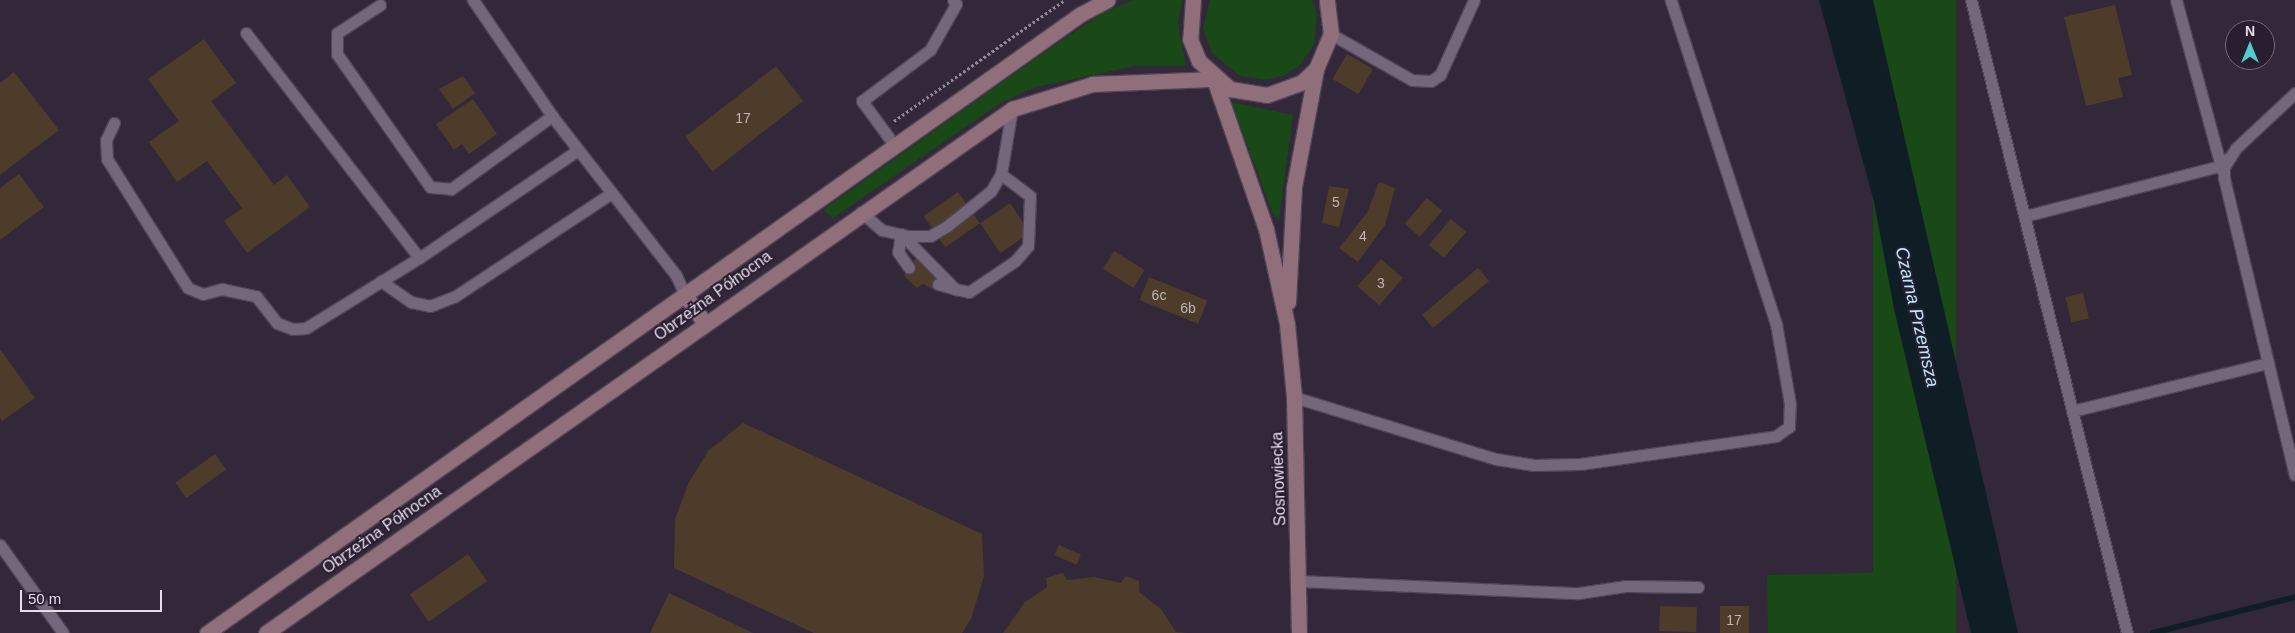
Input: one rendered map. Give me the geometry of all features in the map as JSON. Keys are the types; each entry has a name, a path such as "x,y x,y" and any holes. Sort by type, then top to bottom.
{"street":[{"path":"1081,14 1100,0"},
{"name":"Obrzeżna Północna","path":"207,633 1081,14 1107,0"},
{"name":"Sosnowiecka","path":"1193,0 1190,39 1199,61 1214,79 1266,228 1287,324 1294,397 1299,633"},
{"name":"Sosnowiecka","path":"1287,324 1294,187 1316,69 1331,34 1330,3"},
{"name":"Sosnowiecka","path":"1214,79 1248,94 1267,95 1302,82 1316,69"},
{"name":"Obrzeżna Północna","path":"266,633 861,212 1012,109 1093,84 1214,79"},
{"path":"685,295 705,324"}],"lane":[{"path":"473,0 552,116 676,275 685,295"},
{"path":"1294,397 1496,459 1532,465 1580,464 1766,438 1789,427 1790,404 1776,324 1671,0"},
{"path":"1971,0 2126,632"},
{"path":"2176,0 2224,162 2224,178 2295,475"},
{"path":"895,146 862,101 930,50 956,1"},
{"path":"1331,34 1412,80 1431,81 1440,75 1470,2"},
{"path":"380,5 337,33 337,54 430,187 451,189 552,116"},
{"path":"246,33 419,258"},
{"path":"2025,216 2224,162 2295,93"},
{"path":"861,212 882,230 901,234 930,236 947,226 991,191 1001,174 1012,109"},
{"path":"114,124 106,140 107,159 188,288 203,294 222,289 256,296 277,323 293,329 306,328 419,258 578,150"},
{"path":"938,284 969,292 1015,261 1028,246 1030,196 1001,174"},
{"path":"381,281 411,302 430,306 454,297 612,193"},
{"path":"901,234 898,252 909,268"},
{"path":"901,234 955,289"},
{"path":"2072,410 2268,363"},
{"path":"0,545 63,633"},
{"path":"1299,581 1579,593 1626,586 1698,588"}],"path":[{"path":"883,132 909,106 1065,0"}],"green space":[{"path":"1133,0 1182,0 1178,24 1186,66 1135,66 1036,87 1002,102 833,218 823,210 1042,54 1103,13"},
{"path":"1210,0 1312,0 1317,15 1314,45 1299,66 1283,76 1267,80 1240,76 1212,53 1203,29"},
{"path":"1873,0 1956,0 1956,633 1873,633"},
{"path":"1231,102 1293,115 1279,220 1273,214"},
{"path":"1938,559 1955,633 1768,633 1767,575 1869,573"}],"water":[{"name":"Czarna Przemsza","path":"1819,0 1873,0 2018,633 1971,633 1894,309 1874,202"}],"building":[{"path":"2115,5 2132,75 2118,78 2123,97 2086,106 2064,17"},
{"path":"204,39 236,83 211,101 274,185 287,175 310,207 247,253 224,221 242,208 207,161 177,182 149,142 179,121 148,79"},
{"path":"1347,54 1373,69 1358,94 1332,79"},
{"path":"776,66 803,101 712,171 685,137"},
{"path":"14,72 59,130 0,175 0,83"},
{"path":"463,76 475,93 453,109 439,89"},
{"path":"473,99 497,134 469,154 462,144 454,150 436,124"},
{"path":"19,174 44,207 0,240 0,188"},
{"path":"1379,182 1395,188 1385,225 1358,262 1339,248 1367,213"},
{"path":"1329,186 1349,189 1339,227 1322,223"},
{"path":"958,192 980,223 945,247 924,216"},
{"path":"1427,198 1442,211 1420,237 1405,224"},
{"path":"1010,203 1030,233 1000,253 980,223"},
{"path":"1451,219 1466,232 1444,258 1429,245"},
{"path":"1114,251 1145,270 1133,288 1103,269"},
{"path":"916,257 942,277 934,290 923,284 917,288 904,276"},
{"path":"1381,259 1403,278 1379,305 1357,286"},
{"path":"1478,268 1489,281 1433,328 1422,315"},
{"path":"1149,277 1207,301 1198,324 1140,300"},
{"path":"2083,293 2089,318 2071,322 2065,297"},
{"path":"0,349 35,398 2,421 0,418"},
{"path":"743,423 982,534 984,576 971,619 962,633 814,633 674,568 675,519 689,482 709,450"},
{"path":"215,454 226,469 187,498 175,483"},
{"path":"1059,545 1081,555 1076,565 1055,555"},
{"path":"468,554 487,581 429,622 410,595"},
{"path":"1063,573 1067,580 1094,577 1121,583 1126,576 1139,581 1139,592 1161,609 1176,632 1187,633 1003,633 1025,602 1047,587 1046,578"},
{"path":"669,593 753,633 650,633"},
{"path":"1660,606 1697,607 1696,632 1659,631"},
{"path":"1720,606 1749,606 1749,633 1720,633"}],"waterway":[{"path":"2153,633 2295,597"}]}
